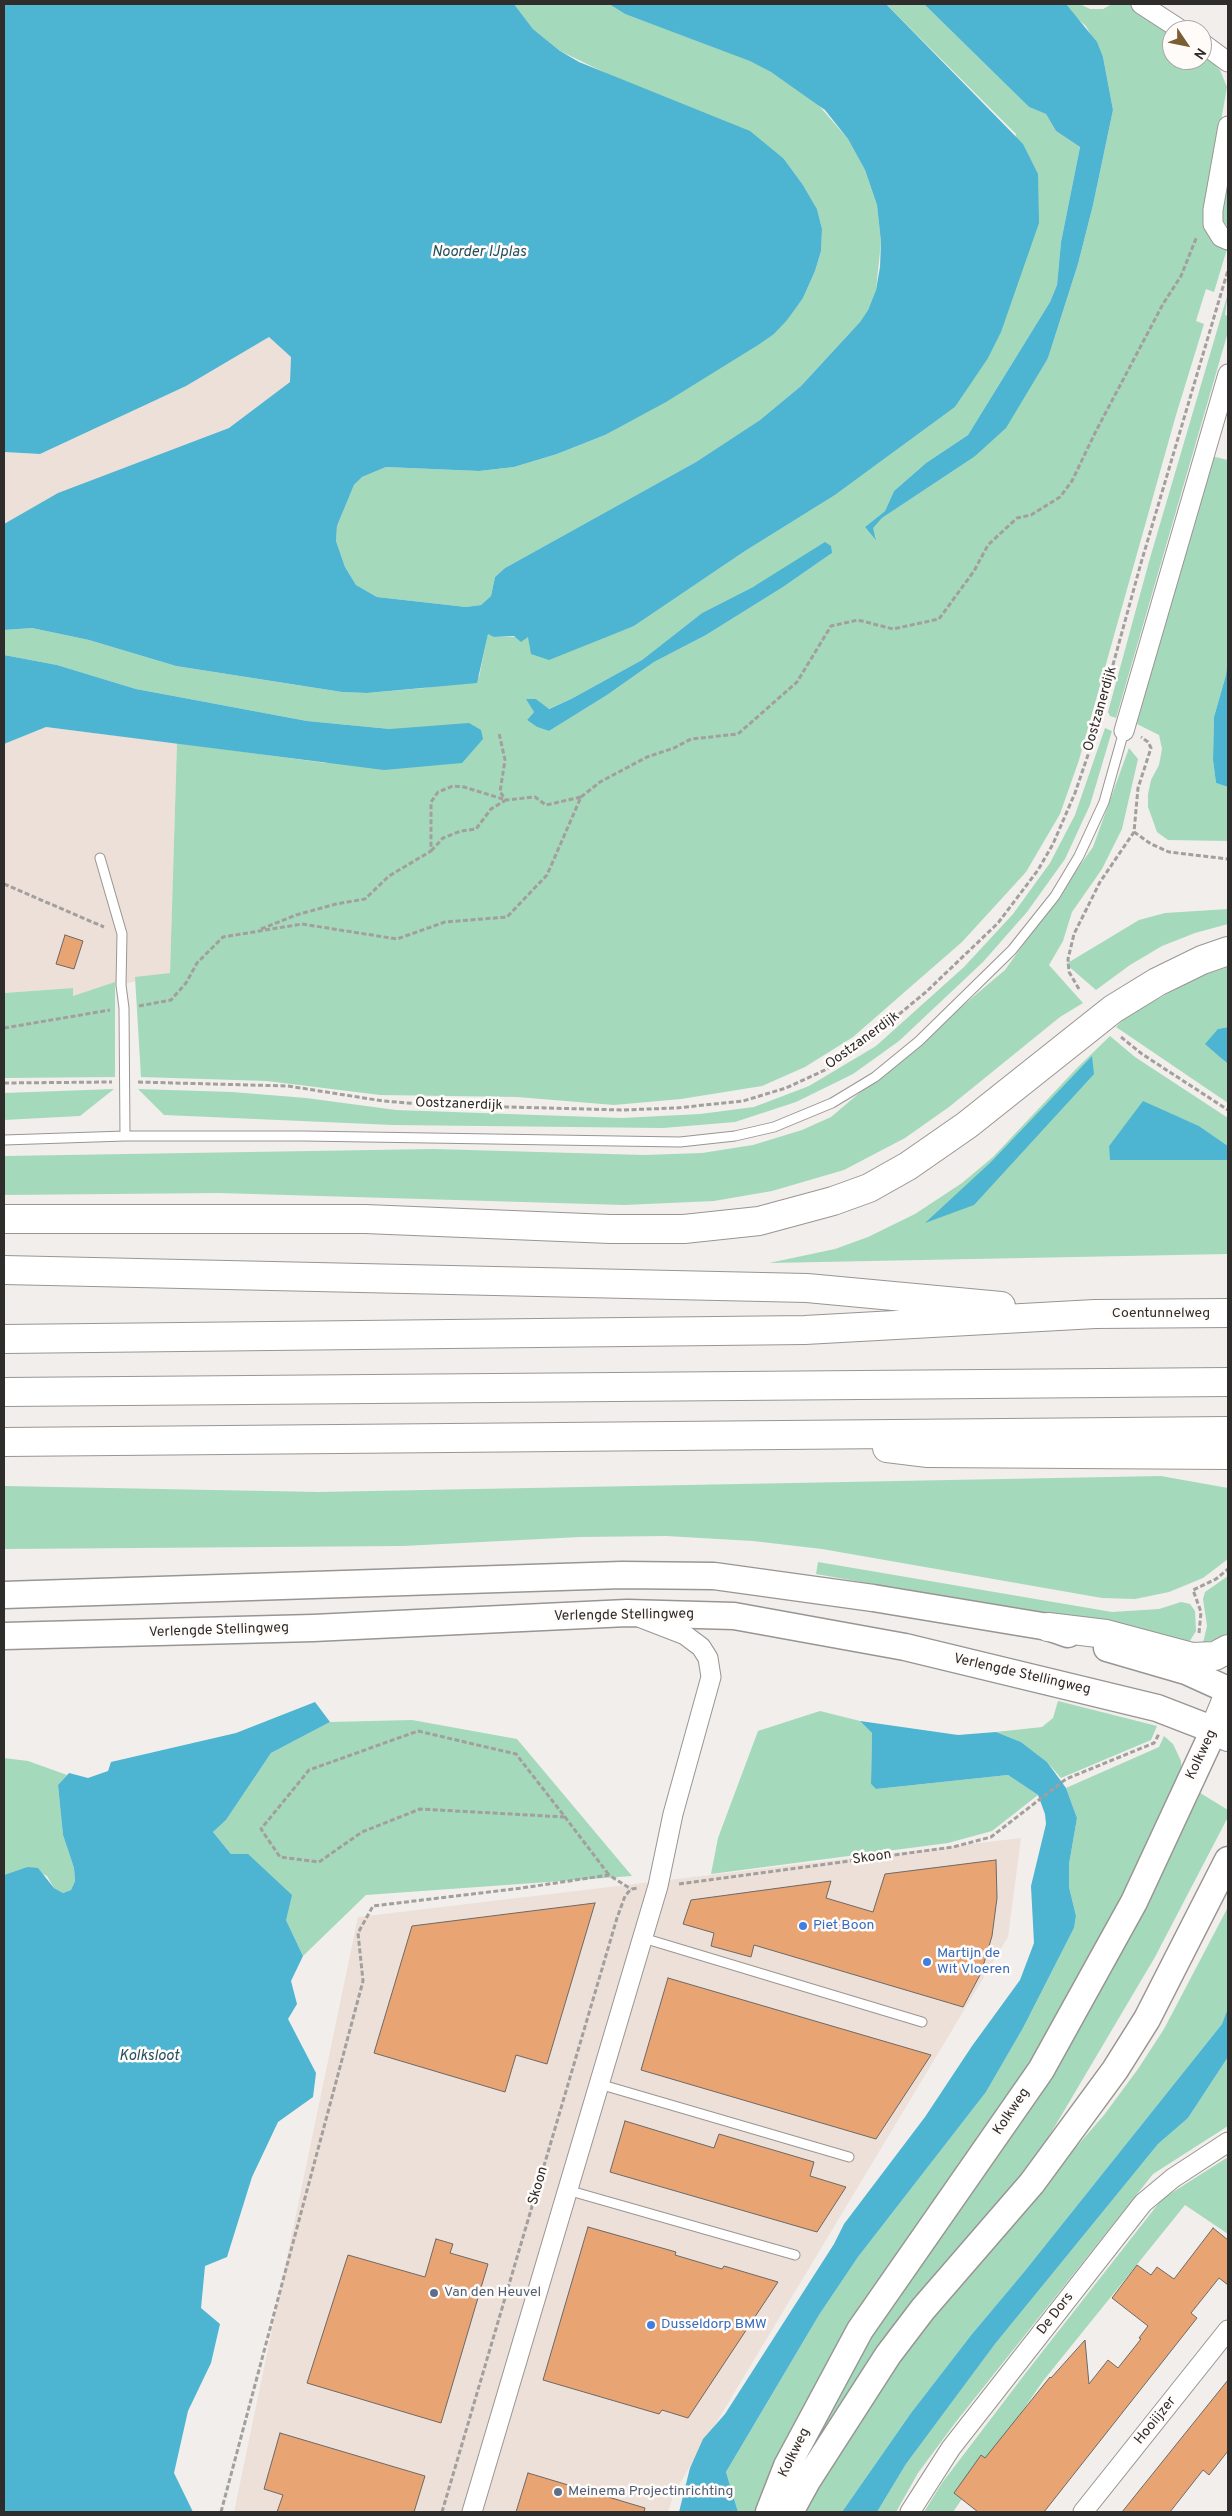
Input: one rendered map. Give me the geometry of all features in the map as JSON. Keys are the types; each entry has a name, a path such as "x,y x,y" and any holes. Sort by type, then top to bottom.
{"main road":[{"path":"4,1219 140,1217 365,1219 610,1229 684,1229 759,1221 833,1201 869,1188 908,1166 966,1125 1113,1008 1164,978 1202,960 1228,951"},
{"path":"4,1270 807,1288 1095,1314"},
{"path":"4,1339 805,1330 1095,1314"},
{"name":"Coentunnelweg","path":"1095,1314 1228,1314"},
{"path":"4,1392 1228,1382"},
{"path":"4,1442 1228,1431"},
{"path":"779,1435 928,1453 1228,1455"},
{"path":"4,1595 622,1575 714,1576 873,1598 1048,1627 1106,1634 1192,1657 1215,1656 1228,1649"},
{"name":"Verlengde Stellingweg","path":"4,1636 304,1628 627,1613 734,1616 904,1647 1157,1708 1221,1733"},
{"path":"1048,1627 1186,1671 1228,1690"},
{"name":"Kolkweg","path":"768,2512 787,2466 860,2330 1041,2070 1134,1902 1221,1733 1228,1696"},
{"name":"Kolkweg","path":"790,2512 807,2481 888,2355 923,2309 1032,2183 1115,2070 1147,2018 1228,1860"}],"street":[{"path":"1142,4 1166,20"},
{"path":"1212,50 1228,62"},
{"path":"1228,126 1213,210 1213,224 1221,237 1228,240"},
{"name":"Oostzanerdijk","path":"1124,731 1228,374"},
{"name":"Skoon","path":"472,2512 658,1886 673,1814 711,1677 708,1658 701,1646 685,1635 627,1613"},
{"name":"De Dors","path":"910,2512 950,2448 1143,2203 1173,2178 1228,2142"},
{"name":"Hooiijzer","path":"1083,2512 1228,2330"}],"lane":[{"name":"Oostzanerdijk","path":"4,1140 125,1136 304,1136 680,1142 735,1136 774,1127 805,1115 853,1091 893,1063 974,988 1035,923 1074,864 1094,828 1104,802 1124,731"},
{"path":"100,858 122,934 121,985 124,1008 125,1136"},
{"path":"643,1938 922,2022"},
{"path":"598,2084 849,2157"},
{"path":"567,2190 795,2255"}],"path":[{"path":"431,851 429,830 431,802 438,792 454,786 464,787 506,800 535,797 546,805 581,797 600,782 646,757 674,748 691,739 738,734 797,682 831,626 858,620 894,629 939,618 974,571 988,545 1017,518 1031,515 1060,496 1072,481 1096,431 1163,304 1182,276 1199,231 1213,224"},
{"name":"Oostzanerdijk","path":"4,1083 125,1082 288,1086 383,1101 432,1105 622,1110 712,1106 743,1101 786,1088 825,1070 882,1030 926,992 998,923 1033,877 1053,844 1075,793 1098,720 1141,563 1228,270"},
{"path":"1078,989 1069,972 1068,959 1074,934 1100,882 1134,832 1138,788 1151,748 1144,738 1098,720"},
{"path":"499,733 505,760 500,792 506,800"},
{"path":"4,1028 171,1000 186,982 197,963 223,937 302,924 397,939 445,922 507,917 547,875 581,797"},
{"path":"254,932 296,915 336,904 365,899 389,876 431,851 443,838 461,831 476,829 490,809 506,800"},
{"path":"1134,832 1151,844 1169,852 1228,859"},
{"path":"4,884 122,934"},
{"path":"1121,1037 1142,1054 1228,1110"},
{"path":"1193,1590 1216,1579 1228,1569"},
{"path":"565,1817 420,1809 362,1832 319,1862 280,1857 261,1829 309,1770 418,1731 516,1754 565,1817 609,1875 631,1889"},
{"name":"Skoon","path":"442,2512 625,1896 631,1889 953,1847 991,1837 1066,1780"},
{"path":"221,2512 362,1981 358,1933 372,1906 522,1888 609,1875"}],"shaded area":[{"path":"269,337 291,357 290,382 229,428 59,493 4,524 4,452 40,454 186,386"},
{"path":"46,727 177,743 170,973 73,996 73,988 4,993 4,744"},
{"path":"1021,1838 1008,1937 674,2493 668,2512 234,2512 358,1917"}],"green space":[{"path":"514,4 609,4 625,14 750,60 815,101 848,139 865,170 877,205 881,242 876,290 868,310 860,322 801,386 760,420 696,462 505,568 495,577 491,596 481,605 466,607 377,597 356,585 345,567 336,541 337,526 354,485 362,477 386,467 479,471 514,467 557,454 605,435 774,334 803,298 815,271 821,251 822,229 817,209 803,185 784,159 560,51 533,29"},
{"path":"886,4 924,4 1029,107 1046,114 1056,131 1080,147 1061,242 1057,285 1050,302 968,435 926,463 894,491 885,511 865,527 876,538 872,528 882,518 974,457 1048,358 1078,264 1093,205 1113,110 1103,57 1086,26 1072,14 1066,4 1080,4 1090,9 1103,9 1112,4 1129,4 1162,26 1162,70 1212,70 1212,62 1220,70 1227,87 1208,195 1227,249 1214,292 1206,289 1196,321 1204,324 1176,415 1079,760 1060,814 1026,872 962,942 853,1037 805,1067 762,1086 681,1099 614,1105 517,1097 380,1095 267,1081 141,1077 135,977 170,973 177,743 326,763 390,729 307,721 136,689 57,665 4,655 4,630 32,628 89,640 176,666 342,692 367,693 425,688 479,677 488,633 494,637 607,636 634,626 745,551 835,495 955,407 968,387 1016,134","holes":["832,553 783,587 706,635 654,662 607,695 549,731 537,727 527,720 534,712 527,699 536,699 548,709 571,699 642,660 702,613 753,587"]},
{"path":"1228,165 1228,227 1221,218"},
{"path":"1228,293 1225,315 1228,316 1228,332 1116,718 1110,716 1108,712 1150,558"},
{"path":"1211,456 1228,460 1228,656 1226,675 1214,717 1213,760 1216,783 1228,787 1228,841 1168,840 1157,832 1148,807 1151,780 1159,765 1162,749 1159,735 1137,724"},
{"path":"1105,728 1112,731 1090,805 1065,859 1027,912 983,962 899,1041 853,1074 796,1102 735,1122 663,1128 393,1125 164,1115 138,1089 232,1092 306,1098 396,1110 622,1118 700,1114 754,1107 809,1086 876,1046 964,967 1013,914 1050,863 1075,815"},
{"path":"1129,748 1138,759 1122,829 1102,869 1072,912 1063,941 1049,965 1083,1003 1060,1017 949,1107 905,1138 844,1170 772,1191 714,1201 624,1205 219,1193 4,1195 4,1156 434,1149 644,1155 702,1153 753,1145 802,1130 831,1117 1005,970 1093,847"},
{"path":"1228,909 1228,924 1195,933 1162,946 1130,965 1096,990 1066,964 1139,920 1165,913"},
{"path":"1228,967 1228,1027 1218,1029 1224,1061 1228,1064 1228,1103 1116,1027 1127,1016 1198,977"},
{"path":"115,982 115,1077 4,1078 4,993 73,988 73,996"},
{"path":"1110,1036 1135,1057 1228,1118 1228,1146 1199,1126 1143,1102 1109,1146 1111,1160 1228,1160 1228,1254 769,1263 835,1249 868,1237 915,1214 962,1183 993,1157 1076,1069"},
{"path":"114,1089 80,1116 4,1120 4,1093"},
{"path":"1161,1476 1228,1488 1228,1559 1203,1578 1169,1592 1135,1599 1102,1598 822,1549 753,1541 666,1536 580,1537 403,1546 4,1549 4,1486 319,1492"},
{"path":"818,1562 1112,1612 1159,1609 1181,1602 1190,1604 1195,1611 1196,1631 1188,1644 1044,1614 816,1574"},
{"path":"1228,1576 1228,1633 1221,1638 1203,1643 1207,1626 1203,1599 1205,1592"},
{"path":"1058,1701 1157,1726 1151,1740 1061,1778 1047,1762 1021,1742 996,1732 1042,1727 1053,1718"},
{"path":"820,1711 860,1721 872,1733 871,1784 876,1789 1008,1775 1038,1795 992,1831 948,1843 711,1874 718,1838 758,1731"},
{"path":"412,1720 517,1739 632,1876 366,1895 303,1956 286,1920 213,1832 226,1820 271,1753 330,1722"},
{"path":"1164,1736 1173,1744 1181,1761 1182,1775 1178,1788 1058,2025 827,2363 755,2512 738,2512 726,2472 819,2315 858,2257 986,2092 1023,2028 1074,1928 1076,1916 1069,1887 1069,1864 1077,1818 1066,1788 1159,1747"},
{"path":"4,1758 28,1761 67,1775 58,1785 63,1835 74,1868 75,1881 71,1890 63,1893 54,1888 47,1876 27,1867 4,1875"},
{"path":"1197,1791 1228,1810 1228,1817 1155,1957 1032,2165 782,2512 798,2460 866,2336"},
{"path":"1228,1907 1228,2008 1222,2024 1024,2272 972,2334 911,2413 842,2512 802,2512 885,2375 1013,2220 1104,2115 1138,2069 1164,2029"},
{"path":"1228,2057 1228,2126 1153,2174 955,2423 918,2473 896,2512 877,2512 906,2464 995,2344 1158,2144 1188,2118"},
{"path":"1228,2157 1228,2234 1185,2205 1043,2381 953,2512 924,2512 942,2483 1162,2199"}],"water":[{"name":"Noorder IJplas","path":"4,4 514,4 533,29 560,51 579,62 750,131 784,159 803,185 817,209 822,229 821,251 815,271 803,298 774,334 758,345 666,402 605,435 557,454 514,467 479,471 386,467 362,477 354,485 337,526 336,541 345,567 356,585 377,597 466,607 481,605 491,596 495,577 505,568 696,462 760,420 801,386 860,322 868,310 876,290 880,267 881,242 877,205 865,170 848,139 825,110 771,72 750,61 625,14 609,4 886,4 1023,144 1038,174 1039,223 1001,332 988,358 955,407 835,495 745,551 634,626 549,660 531,654 528,637 521,642 514,636 494,637 488,634 477,683 367,693 342,692 176,666 89,640 32,628 4,630 4,524 58,493 229,428 290,382 291,357 269,337 186,386 40,454 4,452"},
{"path":"924,4 1066,4 1097,42 1103,57 1113,110 1093,205 1078,264 1048,358 1006,428 974,457 882,518 873,528 876,540 865,527 885,511 894,491 926,463 968,435 1050,302 1057,285 1061,242 1080,147 1056,131 1046,114 1029,107"},
{"path":"825,542 831,546 832,553 783,587 706,635 654,662 607,695 549,731 537,727 527,720 534,712 526,699 536,699 549,709 571,699 642,660 702,613 753,587"},
{"path":"4,655 57,665 136,689 307,721 390,729 469,723 481,730 483,739 462,763 384,770 46,727 4,744"},
{"path":"1228,656 1228,787 1216,783 1213,760 1214,717 1226,675"},
{"path":"1228,1027 1228,1064 1205,1044 1218,1029"},
{"path":"1092,1056 1094,1074 974,1205 925,1223 991,1162"},
{"path":"1143,1101 1199,1126 1228,1146 1228,1160 1110,1160 1109,1146"},
{"name":"Kolksloot","path":"315,1702 330,1722 271,1753 226,1820 213,1832 231,1854 248,1854 292,1895 286,1920 303,1956 291,1981 297,2004 288,2019 316,2073 313,2097 278,2122 252,2177 227,2257 205,2266 201,2308 220,2324 211,2363 188,2411 174,2473 193,2512 4,2512 4,1875 27,1867 38,1868 54,1888 63,1893 71,1890 75,1881 74,1868 63,1835 58,1785 69,1773 88,1778 108,1771 111,1762 236,1733"},
{"path":"860,1721 958,1735 996,1732 1021,1742 1047,1762 1066,1788 1077,1818 1069,1864 1069,1887 1076,1916 1074,1928 1023,2028 986,2092 858,2257 819,2315 726,2472 738,2512 679,2512 690,2468 703,2439 725,2414 834,2244 844,2224 925,2117 972,2046 1020,1980 1034,1943 1031,1886 1046,1824 1045,1814 1038,1795 1008,1775 876,1789 871,1784 872,1733"},
{"path":"1228,2008 1228,2057 1188,2118 1158,2144 995,2344 906,2464 877,2512 842,2512 911,2413 972,2334 1024,2272 1222,2024"}],"building":[{"path":"65,935 83,941 74,969 56,964"},
{"path":"996,1860 997,1898 992,1936 981,1973 963,2007 754,1945 751,1957 711,1946 714,1933 683,1924 691,1900 831,1881 826,1898 873,1912 885,1874"},
{"path":"595,1903 547,2064 516,2055 505,2092 374,2053 412,1926"},
{"path":"668,1978 931,2055 876,2139 641,2070"},
{"path":"625,2121 714,2148 719,2134 814,2162 810,2176 846,2187 817,2232 610,2172"},
{"path":"588,2227 676,2252 675,2255 722,2269 724,2266 778,2282 688,2418 662,2410 659,2414 543,2380"},
{"path":"1213,2228 1228,2240 1228,2285 1219,2278 1191,2313 1197,2318 1044,2512 978,2512 954,2493 981,2455 985,2458 1050,2377 1085,2340 1089,2384 1108,2360 1118,2368 1141,2339 1139,2338 1148,2326 1112,2298 1137,2265 1151,2275 1157,2267 1174,2279"},
{"path":"436,2239 453,2244 450,2253 488,2264 441,2423 307,2383 348,2255 425,2277"},
{"path":"1228,2380 1228,2451 1209,2475 1203,2470 1170,2512 1122,2512"},
{"path":"280,2433 425,2476 414,2512 277,2512 283,2495 264,2489"},
{"path":"528,2473 645,2508 644,2512 516,2512"}],"place":[{"name":"Piet Boon","path":"803,1926"},
{"name":"Martijn de Wit Vloeren","path":"927,1962"},
{"name":"Van den Heuvel","path":"434,2293"},
{"name":"Dusseldorp BMW","path":"651,2325"},
{"name":"Meinema Projectinrichting","path":"558,2492"}]}
